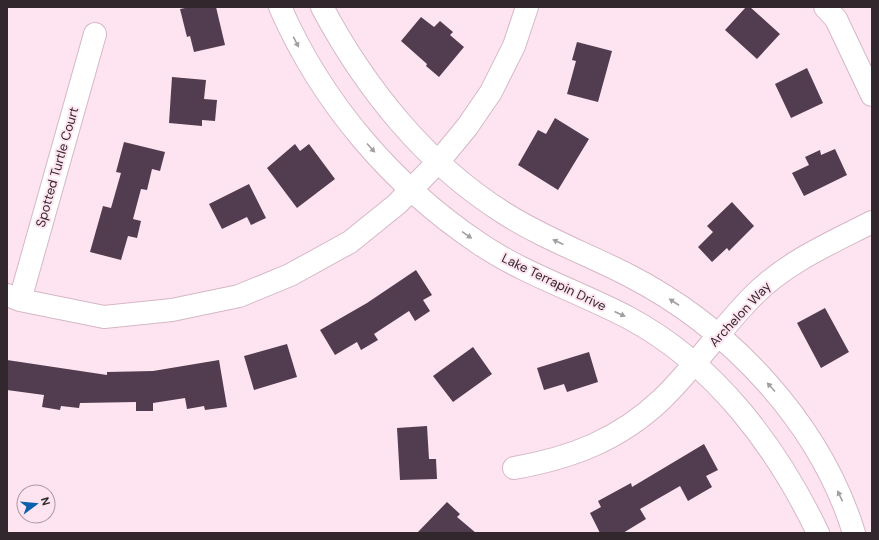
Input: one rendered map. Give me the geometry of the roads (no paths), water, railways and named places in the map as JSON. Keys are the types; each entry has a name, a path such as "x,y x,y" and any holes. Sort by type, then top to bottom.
{"street":[{"name":"Lake Terrapin Drive","path":"280,7 301,50 331,98 359,136 392,172 460,230 504,260 530,274 641,324 695,363 740,409 758,433 797,489 818,533"},
{"path":"322,7 349,56 381,99 400,123 439,161 503,213 653,289 693,314 765,379 794,415 828,471 844,505 854,533"},
{"path":"14,297 104,317 172,310 239,296 290,276 350,242 397,204 439,161 467,127 491,92 514,46 527,7"},
{"path":"825,7 836,20 872,95"},
{"name":"Spotted Turtle Court","path":"14,297 95,34"},
{"name":"Archelon Way","path":"514,468 548,462 581,451 606,440 636,421 657,403 695,363 750,299 776,275 806,256 872,222"}]}
